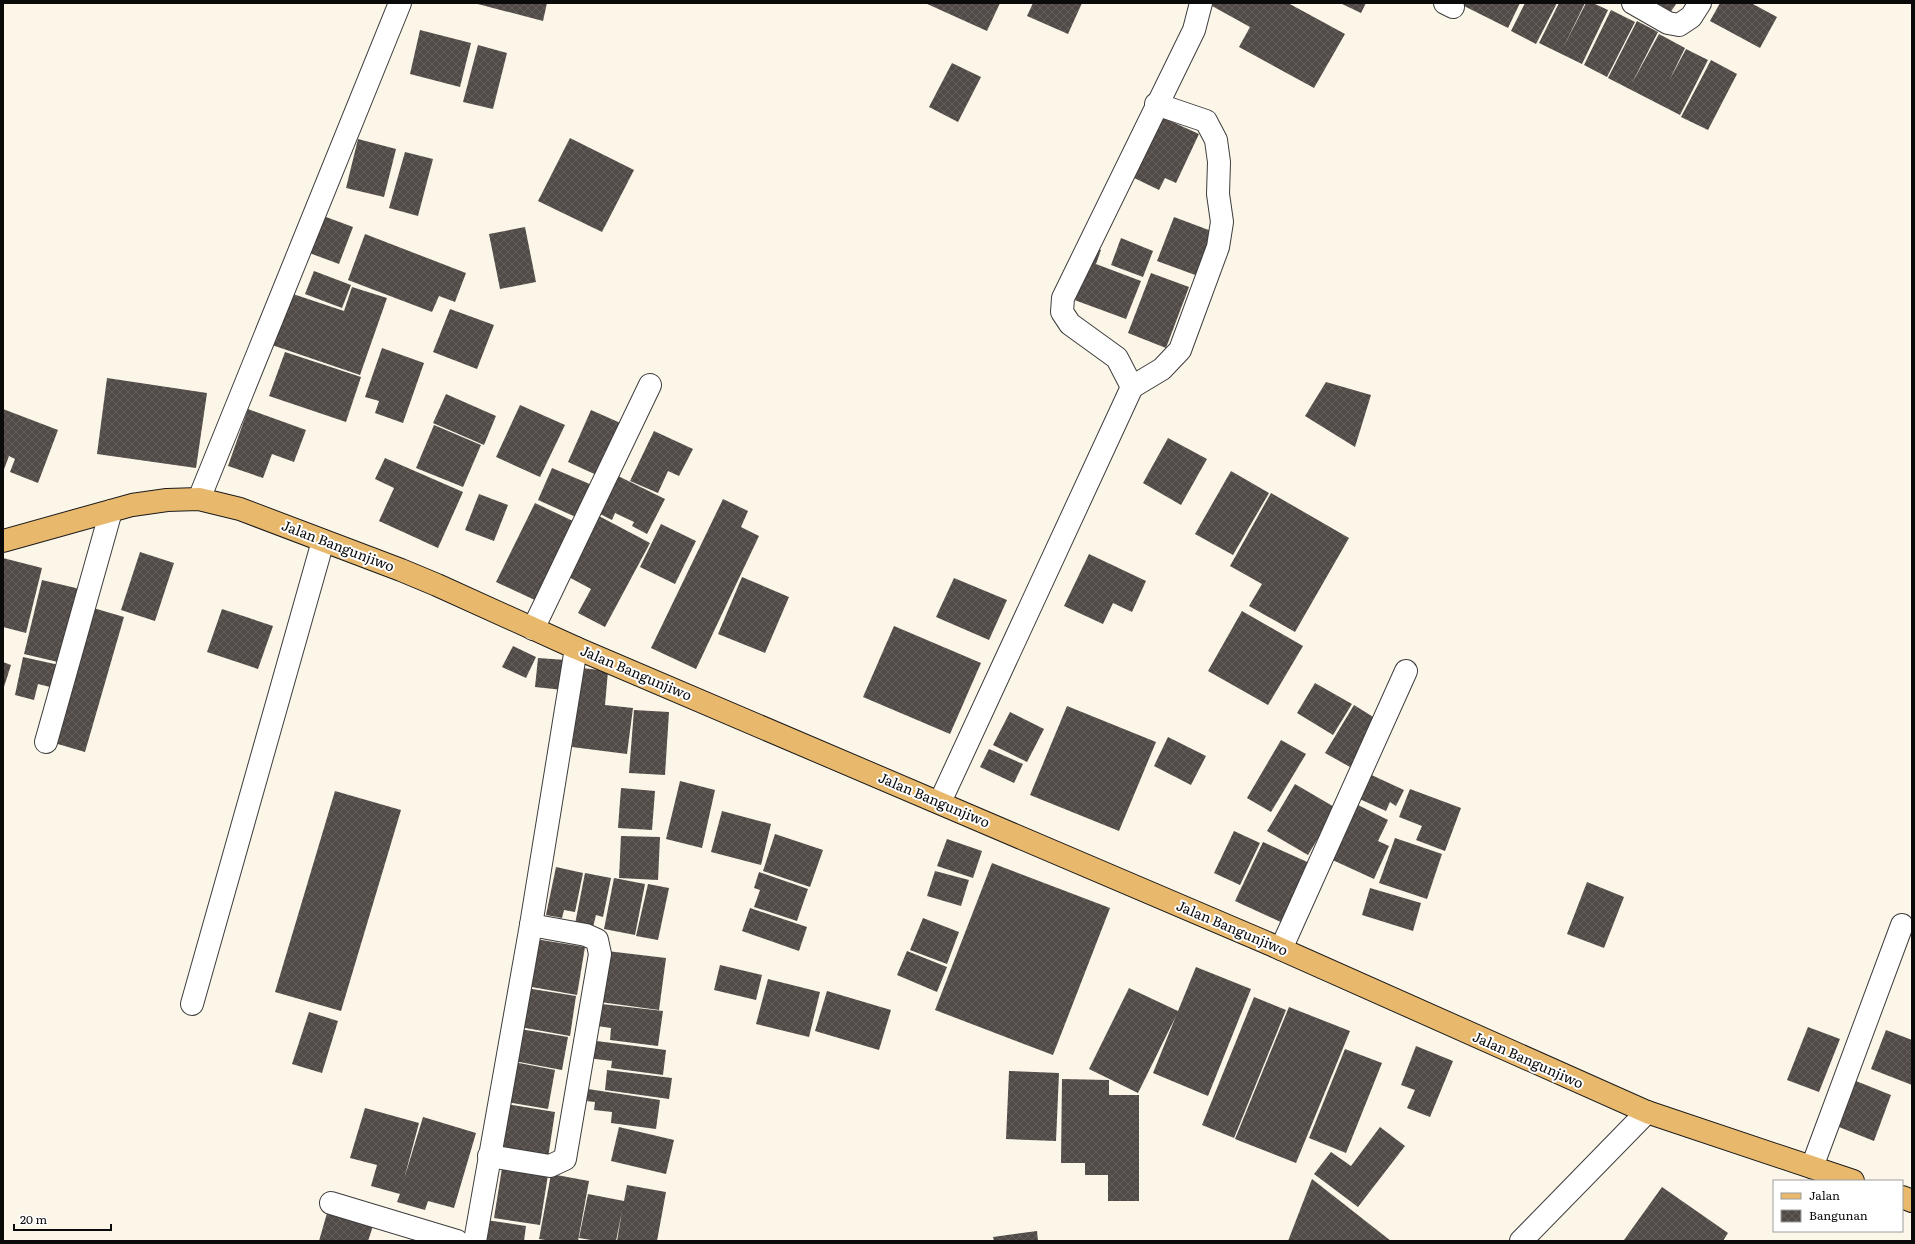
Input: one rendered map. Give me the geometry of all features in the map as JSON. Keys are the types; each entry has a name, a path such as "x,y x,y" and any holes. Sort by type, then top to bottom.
{"main road":[{"name":"Jalan Bangunjiwo","path":"3,540 132,505 167,500 199,499 240,509 401,570 576,648 1282,949 1647,1112 1850,1180"}],"street":[{"path":"199,499 400,3"},
{"path":"1132,387 1118,358 1070,324 1062,312 1063,298 1156,104 1194,30 1201,3"},
{"path":"1633,3 1668,23 1679,26 1691,17 1700,3"},
{"path":"940,802 1132,387 1162,369 1180,350 1218,247 1222,222 1218,194 1219,162 1216,140 1206,121 1156,104"},
{"path":"534,629 650,385"},
{"path":"46,742 111,511"},
{"path":"192,1004 323,541"},
{"path":"475,1241 531,925 576,648"},
{"path":"1282,949 1406,671"},
{"path":"489,1156 550,1166 564,1159 600,954 597,940 586,935 531,925"},
{"path":"1812,1167 1902,925"},
{"path":"1521,1241 1647,1112"},
{"path":"332,1203 457,1241"}],"building":[{"path":"474,3 547,3 543,21"},
{"path":"925,3 1000,3 987,31"},
{"path":"1033,3 1082,3 1068,34 1027,16"},
{"path":"1213,3 1288,3 1345,34 1314,88 1239,47 1250,27 1212,6"},
{"path":"1340,3 1366,3 1361,13"},
{"path":"1458,3 1520,3 1508,28"},
{"path":"1525,3 1557,3 1536,44 1511,31"},
{"path":"1559,3 1585,3 1563,48 1586,3 1593,3 1608,10 1582,64 1539,43"},
{"path":"1653,3 1677,3 1669,14"},
{"path":"1720,3 1751,3 1777,17 1760,48 1710,21"},
{"path":"1611,10 1635,22 1607,77 1584,65"},
{"path":"1637,21 1658,32 1631,85 1659,34 1685,48 1669,81 1686,49 1708,60 1680,115 1608,78"},
{"path":"420,30 471,43 460,87 410,74"},
{"path":"478,45 507,53 493,109 463,102"},
{"path":"1711,60 1737,74 1708,130 1681,117"},
{"path":"952,63 981,77 958,122 929,107"},
{"path":"1157,115 1199,134 1176,183 1165,178 1159,190 1128,175"},
{"path":"570,138 634,170 602,232 538,201"},
{"path":"358,139 396,149 384,197 346,188"},
{"path":"405,152 433,159 418,216 389,208"},
{"path":"318,214 353,227 339,264 304,251"},
{"path":"1174,217 1214,232 1198,276 1157,261"},
{"path":"525,227 536,282 500,289 489,234"},
{"path":"365,234 466,273 455,302 439,296 432,312 348,280"},
{"path":"1121,238 1153,251 1143,277 1111,265"},
{"path":"1089,245 1101,250 1096,264 1141,281 1126,319 1069,298"},
{"path":"314,271 351,285 342,308 305,294"},
{"path":"1151,273 1189,287 1166,348 1128,333"},
{"path":"352,287 387,298 360,375 272,345 290,293 344,311"},
{"path":"450,309 494,325 477,369 433,352"},
{"path":"382,348 424,363 403,423 375,413 379,401 365,397"},
{"path":"285,352 361,377 346,422 269,396"},
{"path":"107,378 207,393 196,468 97,454"},
{"path":"1326,382 1371,395 1355,447 1305,416"},
{"path":"446,394 496,416 484,445 433,423"},
{"path":"520,405 565,425 540,477 496,457"},
{"path":"3,409 58,430 38,483 10,472 15,459 9,456 3,472"},
{"path":"248,409 306,430 294,462 272,454 263,478 228,466"},
{"path":"591,410 625,425 601,477 568,462"},
{"path":"434,425 481,445 463,487 416,468"},
{"path":"654,431 693,449 679,476 668,471 658,493 630,481"},
{"path":"1168,438 1207,459 1181,505 1143,483"},
{"path":"385,458 463,492 438,548 379,521 394,488 375,479"},
{"path":"552,468 592,485 578,518 538,500"},
{"path":"1231,471 1269,493 1233,555 1195,534"},
{"path":"614,474 665,499 647,534 632,526 634,522 615,513 612,520 596,512"},
{"path":"1271,493 1349,538 1295,632 1249,606 1262,584 1230,566"},
{"path":"479,494 508,505 494,541 465,530"},
{"path":"723,499 748,511 741,527 759,536 696,669 651,648"},
{"path":"535,503 575,522 537,601 496,582"},
{"path":"597,515 650,543 605,627 578,613 591,589 565,575"},
{"path":"661,524 696,541 675,584 640,567"},
{"path":"140,552 174,563 155,621 121,610"},
{"path":"1089,554 1146,581 1132,612 1113,603 1103,624 1064,606"},
{"path":"3,558 42,568 26,633 3,627"},
{"path":"742,577 789,597 765,653 718,634"},
{"path":"954,578 1007,600 989,640 936,617"},
{"path":"42,580 80,589 62,663 24,654"},
{"path":"90,607 124,617 85,752 51,742"},
{"path":"222,609 273,626 258,669 207,652"},
{"path":"1242,611 1303,646 1268,705 1208,671"},
{"path":"894,626 981,663 950,734 863,697"},
{"path":"513,646 536,657 526,678 502,667"},
{"path":"23,657 59,665 54,688 38,684 34,700 15,695"},
{"path":"538,658 566,660 563,690 535,687"},
{"path":"3,662 11,665 3,690"},
{"path":"582,668 608,671 605,705 633,708 627,754 572,747"},
{"path":"1315,683 1352,704 1333,735 1297,713"},
{"path":"1354,705 1378,720 1350,767 1325,753"},
{"path":"1067,706 1156,742 1119,831 1030,795"},
{"path":"634,710 669,712 665,775 629,773"},
{"path":"1010,712 1044,729 1027,762 993,745"},
{"path":"1168,737 1206,756 1191,785 1154,766"},
{"path":"1281,740 1306,754 1271,812 1247,798"},
{"path":"989,749 1023,764 1014,783 980,767"},
{"path":"1365,772 1404,790 1396,806 1390,802 1386,811 1353,796"},
{"path":"680,781 715,790 702,848 666,839"},
{"path":"1295,784 1336,808 1308,855 1267,831"},
{"path":"621,788 655,791 652,830 618,828"},
{"path":"1410,789 1461,808 1445,851 1416,840 1422,826 1399,817"},
{"path":"335,791 401,810 341,1011 275,992"},
{"path":"1352,802 1388,820 1378,841 1389,846 1374,879 1326,857"},
{"path":"722,811 771,824 761,865 711,852"},
{"path":"1234,831 1260,843 1240,885 1214,873"},
{"path":"775,834 823,850 810,887 763,871"},
{"path":"621,836 660,837 658,880 619,878"},
{"path":"1395,838 1442,854 1427,899 1379,883"},
{"path":"947,839 982,851 973,878 937,866"},
{"path":"1263,842 1314,865 1285,924 1235,901"},
{"path":"992,863 1110,908 1053,1055 935,1010"},
{"path":"556,867 583,873 575,912 564,910 562,918 546,915"},
{"path":"935,871 969,880 961,906 927,896"},
{"path":"759,872 808,889 797,921 754,907 760,890 754,888"},
{"path":"585,873 611,878 603,917 596,915 593,927 575,924"},
{"path":"614,878 645,884 635,935 604,929"},
{"path":"1587,882 1624,897 1604,948 1567,934"},
{"path":"648,884 669,888 658,940 636,936"},
{"path":"1370,888 1421,903 1413,931 1362,915"},
{"path":"750,908 807,927 799,951 742,931"},
{"path":"923,918 959,932 947,964 910,950"},
{"path":"535,939 585,947 577,995 526,986"},
{"path":"607,951 666,958 659,1010 600,1002"},
{"path":"907,951 947,967 937,992 897,975"},
{"path":"720,965 762,975 756,1000 714,990"},
{"path":"1196,967 1251,989 1208,1096 1153,1073 1176,1016 1138,1093 1089,1069 1129,988 1178,1011"},
{"path":"768,979 820,992 809,1037 756,1024"},
{"path":"526,988 576,996 570,1036 520,1027"},
{"path":"827,991 891,1010 879,1050 815,1031"},
{"path":"1254,997 1286,1010 1234,1138 1202,1125"},
{"path":"593,1003 663,1011 658,1046 610,1040 611,1028 590,1025"},
{"path":"1289,1007 1350,1031 1296,1163 1235,1139"},
{"path":"309,1012 338,1021 322,1073 292,1064"},
{"path":"1808,1027 1840,1039 1819,1092 1787,1080"},
{"path":"520,1029 568,1037 562,1070 514,1061"},
{"path":"1886,1030 1912,1040 1912,1085 1871,1069"},
{"path":"589,1040 666,1050 663,1075 611,1068 612,1061 587,1058"},
{"path":"1416,1046 1453,1061 1430,1117 1407,1108 1415,1090 1401,1085"},
{"path":"1345,1049 1382,1063 1346,1153 1309,1138"},
{"path":"514,1062 555,1070 548,1109 507,1102"},
{"path":"607,1070 672,1078 669,1099 605,1090"},
{"path":"1009,1071 1059,1073 1056,1141 1006,1139"},
{"path":"1062,1079 1109,1080 1109,1095 1139,1095 1139,1201 1108,1201 1108,1175 1085,1175 1085,1163 1061,1163"},
{"path":"1856,1081 1891,1095 1874,1141 1839,1127"},
{"path":"588,1089 660,1100 656,1129 611,1123 612,1112 594,1110 595,1102 586,1101"},
{"path":"506,1104 555,1112 548,1158 499,1150"},
{"path":"365,1108 419,1123 404,1179 423,1117 476,1133 454,1208 428,1201 425,1210 397,1202 400,1194 371,1186 377,1165 350,1158"},
{"path":"619,1127 674,1140 666,1174 611,1161"},
{"path":"1380,1127 1405,1146 1358,1207 1314,1174 1331,1152 1351,1166"},
{"path":"502,1168 548,1175 540,1225 494,1218"},
{"path":"551,1174 589,1181 578,1241 551,1241 539,1239"},
{"path":"1312,1179 1391,1241 1288,1241"},
{"path":"627,1185 666,1192 657,1241 617,1241 622,1211 616,1241 597,1241 579,1238 588,1194 624,1201"},
{"path":"1662,1187 1728,1233 1723,1241 1624,1240"},
{"path":"327,1213 373,1226 368,1241 319,1241"},
{"path":"486,1220 526,1226 524,1241 483,1241"},
{"path":"1037,1231 1038,1241 994,1241 993,1237"}]}
